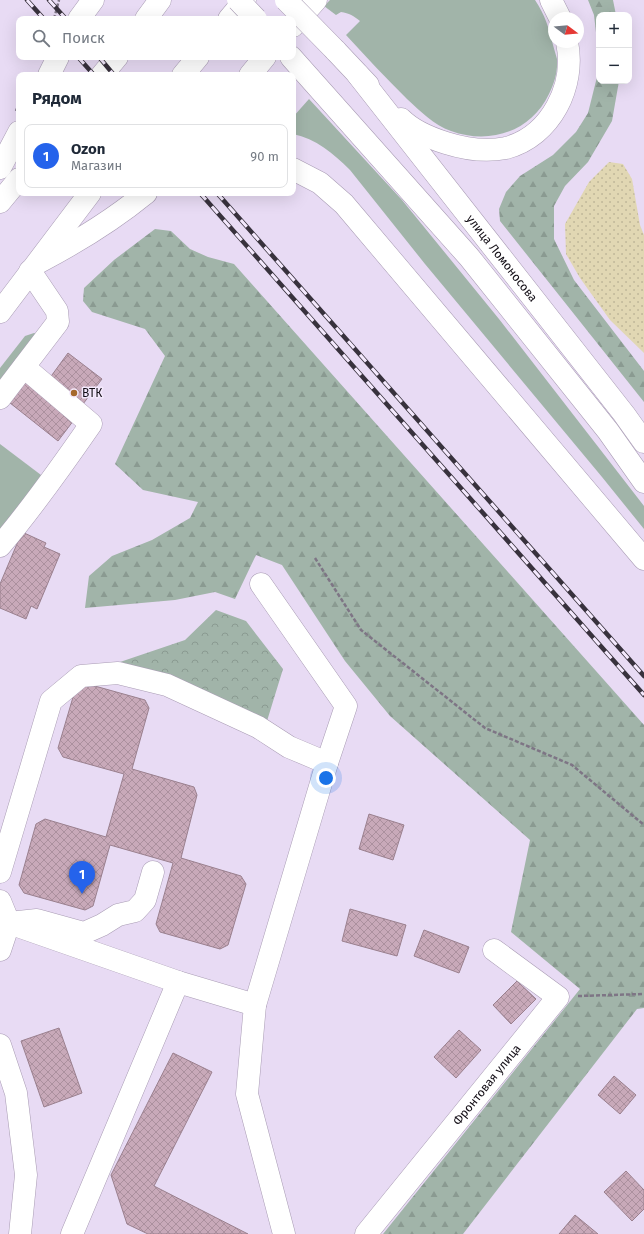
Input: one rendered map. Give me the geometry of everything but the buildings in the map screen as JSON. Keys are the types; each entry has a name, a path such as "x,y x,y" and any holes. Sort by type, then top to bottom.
{"main road":[{"path":"80,12 93,0"},
{"path":"148,16 160,0"},
{"path":"238,0 253,16"},
{"path":"232,16 245,0"},
{"path":"286,0 405,123 426,136 459,147 488,150 505,148 518,144 530,136 549,118 560,103 568,76 568,48"},
{"path":"296,23 316,0"},
{"path":"551,0 557,12"},
{"path":"50,72 56,60"},
{"path":"104,72 114,60"},
{"path":"186,72 196,60"},
{"path":"252,72 262,60"},
{"path":"294,60 469,257 608,431 644,482"},
{"name":"улица Ломоносова","path":"358,75 644,442"},
{"path":"0,168 16,138"},
{"path":"296,171 320,183 344,204 644,559"},
{"path":"0,202 16,183"},
{"path":"0,312 88,196"},
{"path":"33,267 92,233 142,196"},
{"path":"0,398 58,322 57,311 33,267"},
{"path":"0,546 53,480 91,424 24,367"},
{"path":"261,584 346,706 327,763 255,1005 247,1094 284,1234"},
{"path":"0,872 51,701 81,676 118,673 167,685 258,728 289,747 327,763"},
{"path":"9,924 37,920 84,933 102,925 118,915 135,911 145,900 153,872"},
{"path":"0,901 9,924 0,950"},
{"path":"9,924 178,982 255,1005"},
{"path":"494,950 558,997"},
{"path":"72,1234 178,982"},
{"name":"Фронтовая улица","path":"366,1234 558,997"},
{"path":"0,1045 16,1093 26,1175 20,1234"}],"path":[{"path":"55,16 59,0"},
{"path":"315,558 361,630 485,728 572,765 644,825"},
{"path":"558,997 644,994"}],"green space":[{"path":"330,0 535,0 548,28 548,48 554,48 557,59 556,73 552,86 541,107 531,118 508,132 480,136 465,135 451,131 433,121 407,99 346,35 360,21 346,13 341,12 336,15 324,6"},
{"path":"588,0 613,0 615,12 596,12 596,33 594,15"},
{"path":"596,81 596,84 618,84 612,121 588,162 565,186 554,206 554,239 574,280 644,371 644,402 500,221 499,209 506,192 520,176 553,155 576,132 588,113"},
{"path":"309,99 402,200 499,319 644,506 644,529 425,264 350,170 317,143 296,135 296,114"},
{"path":"155,229 171,231 190,249 208,257 234,264 644,725 644,1008 637,1009 463,1234 383,1234 580,989 511,932 530,840 390,716 345,661 282,565 256,555 235,599 215,592 175,600 85,608 89,576 112,556 152,540 190,518 198,502 143,490 115,464 165,356 145,329 92,312 83,301 84,288 114,260"},
{"path":"34,333 37,334 0,394 0,368 25,336"},
{"path":"0,444 45,478 0,535"},
{"path":"216,610 246,621 283,669 267,721 170,675 120,662 185,640"}],"sand":[{"path":"609,162 623,164 632,179 640,225 644,235 644,353 610,320 580,278 566,254 565,224 589,182"}],"railway":[{"path":"27,0 41,16"},
{"path":"49,0 63,16"},
{"path":"81,60 91,72"},
{"path":"102,60 112,72"},
{"path":"203,196 644,695"},
{"path":"220,196 644,676"}],"place":[{"name":"ВТК","path":"74,393"},
{"name":"Ozon","path":"82,894"}]}
